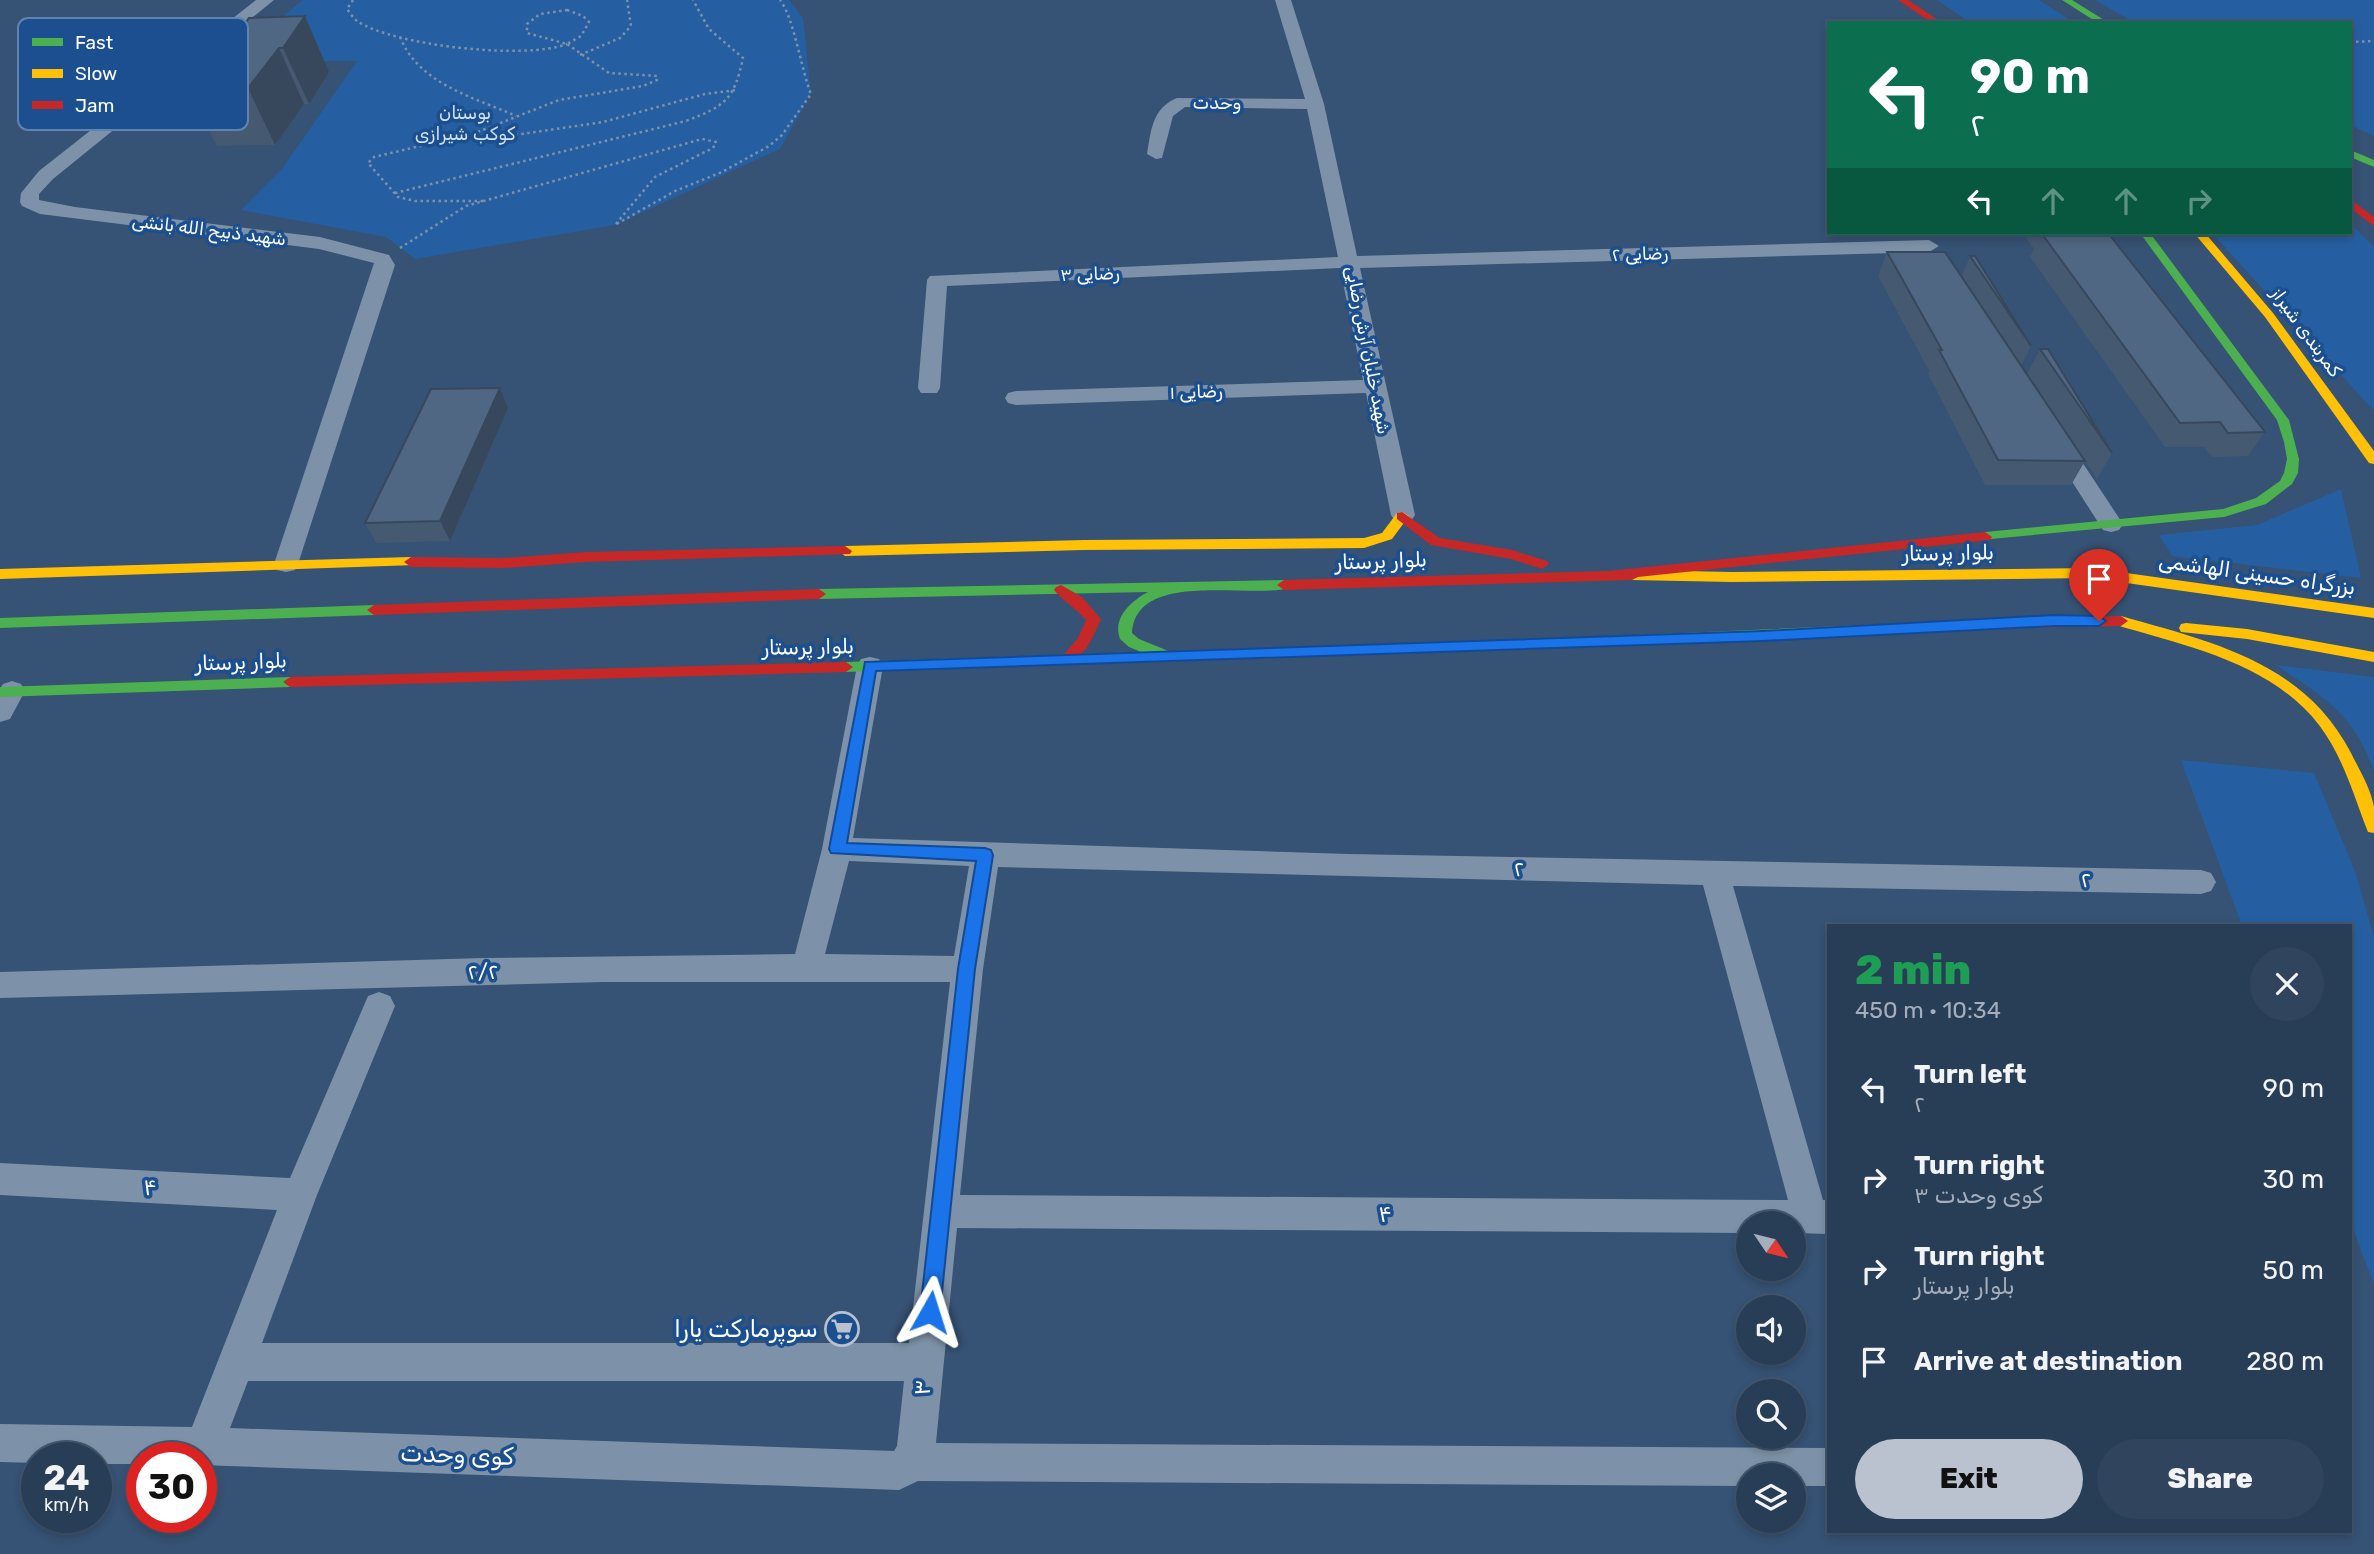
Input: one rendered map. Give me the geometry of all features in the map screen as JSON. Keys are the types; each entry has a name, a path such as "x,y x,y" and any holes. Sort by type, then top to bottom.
{"main road":[{"path":"1902,0 1936,21"},
{"path":"2066,0 2102,21"},
{"path":"2352,154 2374,164"},
{"path":"2352,204 2374,223"},
{"path":"1610,575 2224,513 2255,505 2278,493 2291,478 2294,462 2291,441 2283,420 2146,235"},
{"name":"کمربندی شیراز","path":"2201,235 2238,274 2277,323 2374,460"},
{"path":"0,574 286,564 503,562 586,557 1057,546 1364,543 1387,536 1403,515 1436,542 1512,555 1581,575"},
{"path":"368,562 405,610"},
{"path":"483,576 503,562"},
{"name":"بلوار پرستار","path":"0,623 946,590 1168,589 1581,575 1732,577 2091,573"},
{"name":"بزرگراه حسینی الهاشمی","path":"2091,573 2374,613"},
{"path":"432,609 462,589"},
{"path":"1166,656 1134,643 1125,635 1123,624 1126,614 1140,602 1168,589"},
{"path":"1061,590 1077,600 1094,619 1091,631 1067,659"},
{"name":"بلوار پرستار","path":"4,699 504,674 870,666 1763,636 2054,621 2121,621"},
{"path":"2121,621 2247,634 2374,657"},
{"path":"2121,621 2249,665 2280,680 2313,708 2334,737 2360,790 2374,827"}],"street":[{"name":"شهید ذبیح الله بانشی","path":"243,18 266,0"},
{"name":"شهید خلبان آرش رضایی","path":"1283,0 1315,104 1351,262 1403,515"},
{"name":"وحدت","path":"1156,154 1165,111 1172,105 1183,102 1315,104"},
{"name":"شهید ذبیح الله بانشی","path":"103,130 46,175 30,193 29,202 40,208 75,213 320,243 382,259"},
{"name":"رضایی ۲","path":"1351,262 1929,246"},
{"path":"286,564 385,265 382,259"},
{"name":"رضایی ۳","path":"929,388 937,280 1351,262"},
{"name":"رضایی ۱","path":"1016,398 1375,386"},
{"path":"2043,420 2111,524"},
{"path":"807,966 837,849 870,666"},
{"name":"۲","path":"837,849 1715,874 2201,882"},
{"name":"۳","path":"912,1462 916,1446 967,969 985,855"},
{"path":"1715,874 1820,1217"},
{"name":"۲/۲","path":"0,985 393,973 807,966 967,969"},
{"path":"206,1442 300,1195 379,1006"},
{"name":"۴","path":"0,1179 300,1195"},
{"name":"۴","path":"940,1210 1820,1217"},
{"path":"236,1362 925,1362"},
{"name":"کوی وحدت","path":"0,1443 126,1445"},
{"name":"کوی وحدت","path":"217,1446 899,1471 912,1462 1827,1467"}],"path":[{"path":"353,0 347,9 354,20 400,37 526,52 567,44 586,31 589,22 584,15 562,10 546,11 531,19 527,24 527,33 567,44 609,73 652,74 657,80 643,86 559,100 475,133 374,157 368,163 398,197 415,201 483,201"},
{"path":"580,55 626,33 631,26 627,0"},
{"path":"395,192 686,121 724,103 736,90 742,55 709,29 693,0"},
{"path":"382,259 466,206 702,139 716,142 713,148 655,177 615,225 675,191 722,172 769,146 782,135 811,94 801,68 787,9 780,0"},
{"path":"400,37 402,46 411,59 434,81 516,116"},
{"path":"2352,42 2374,41"},
{"path":"475,133 488,139 603,122 705,94 736,90"}],"green space":[{"name":"بوستان کوکب شیرازی","path":"303,0 789,0 803,18 811,94 780,149 615,225 415,259 386,237 241,210 282,169 357,61 248,62 248,44"},
{"path":"1937,0 2039,0 2072,21 1968,21"},
{"path":"2095,0 2374,0 2374,136 2352,126 2352,21 2132,21"},
{"path":"2352,225 2374,247 2374,411 2214,235 2352,235"},
{"path":"2341,489 2361,578 2172,556 2159,535 2257,525"},
{"path":"2276,665 2374,677 2374,771 2357,735 2336,709"},
{"path":"2181,760 2314,773 2355,871 2374,937 2374,1285 2352,1226 2352,924 2241,924"}],"building":[{"path":"305,16 283,48 279,48 248,88 248,19"},
{"path":"2043,235 2110,235 2265,432 2228,433 2220,422 2180,423"},
{"path":"1887,252 1945,252 2085,461 1998,460 1939,350 1942,350"},
{"path":"1970,256 1975,256 2031,346"},
{"path":"2040,349 2048,349 2112,453"},
{"path":"500,388 440,521 365,523 431,389"}],"traffic: fast":[{"path":"2066,0 2102,21"},
{"path":"2352,154 2374,164"},
{"path":"1985,537 2224,513 2261,501 2285,484 2291,473 2293,459 2283,420 2146,235"},
{"path":"819,594 1284,585"},
{"path":"1166,656 1134,643 1125,635 1128,617 1132,611 1144,601 1168,589"},
{"path":"0,623 374,610"},
{"path":"1568,643 2021,623"},
{"path":"846,667 1163,656"},
{"path":"0,692 290,682"}],"traffic: slow":[{"path":"2201,235 2269,315 2374,460"},
{"path":"845,551 1084,545 1364,543 1387,536 1402,516"},
{"path":"0,574 411,562"},
{"path":"1632,575 1732,577 2091,573"},
{"path":"2091,573 2374,613"},
{"path":"2121,621 2231,656 2258,668 2305,700 2324,721 2340,746 2374,827"},
{"path":"2186,628 2247,634 2374,657"}],"traffic: jam":[{"path":"1902,0 1936,21"},
{"path":"2352,204 2374,223"},
{"path":"1402,516 1436,542 1512,555 1542,564"},
{"path":"1610,575 1985,537"},
{"path":"411,562 503,563 586,557 845,551"},
{"path":"1284,585 1632,575"},
{"path":"1061,590 1077,600 1094,619 1084,641 1067,659"},
{"path":"374,610 819,594"},
{"path":"2021,623 2121,621"},
{"path":"1163,656 1568,643"},
{"path":"290,682 846,667"}],"place":[{"name":"سوپرمارکت یارا","path":"842,1329"}],"route":[{"path":"930,1312 967,969 985,855 837,849 870,666 1763,636 2099,621"}]}
